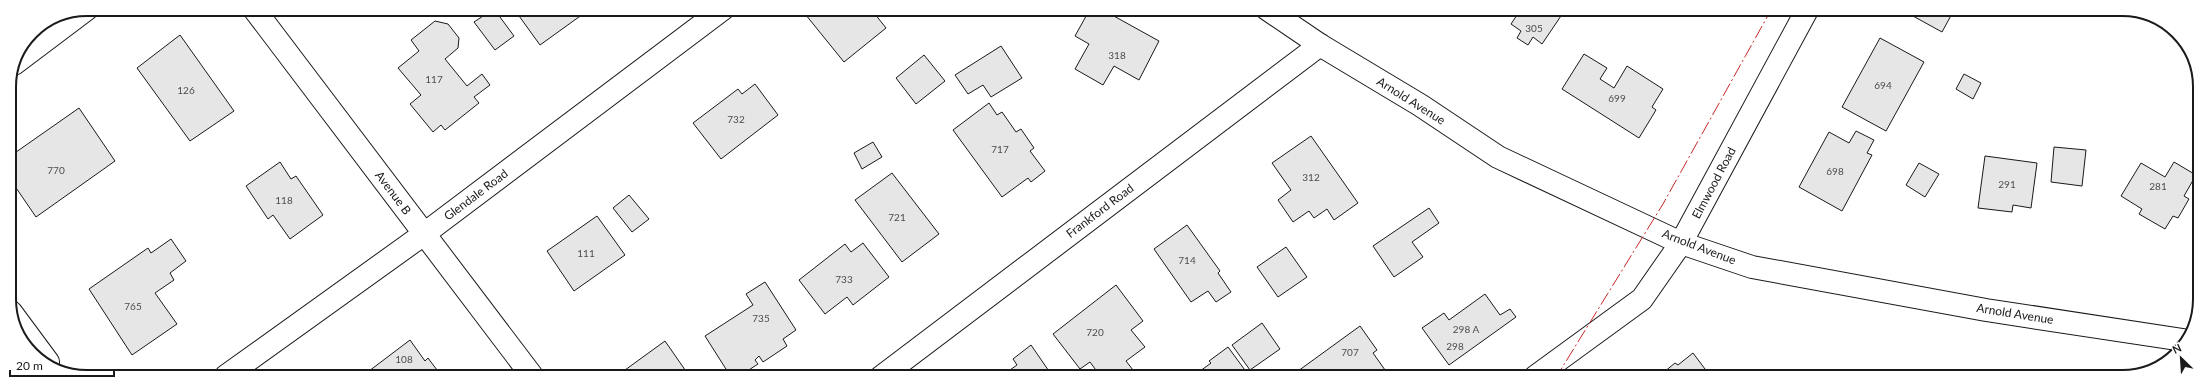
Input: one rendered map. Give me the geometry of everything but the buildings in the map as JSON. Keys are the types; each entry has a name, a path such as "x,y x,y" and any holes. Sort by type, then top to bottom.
{"street":[{"name":"Avenue B","path":"259,16 527,370"},
{"name":"Glendale Road","path":"234,370 424,234 714,16"},
{"name":"Arnold Avenue","path":"1277,16 1320,45 1420,105 1498,157 1681,243 1752,267 1986,310 2170,338"},
{"name":"Elmwood Road","path":"1545,370 1642,299 1681,243 1804,16"},
{"path":"22,58 76,17"},
{"name":"Frankford Road","path":"890,370 1320,45"},
{"path":"22,328 40,352"}],"power":[{"path":"1561,370 1663,204 1768,16"}]}
